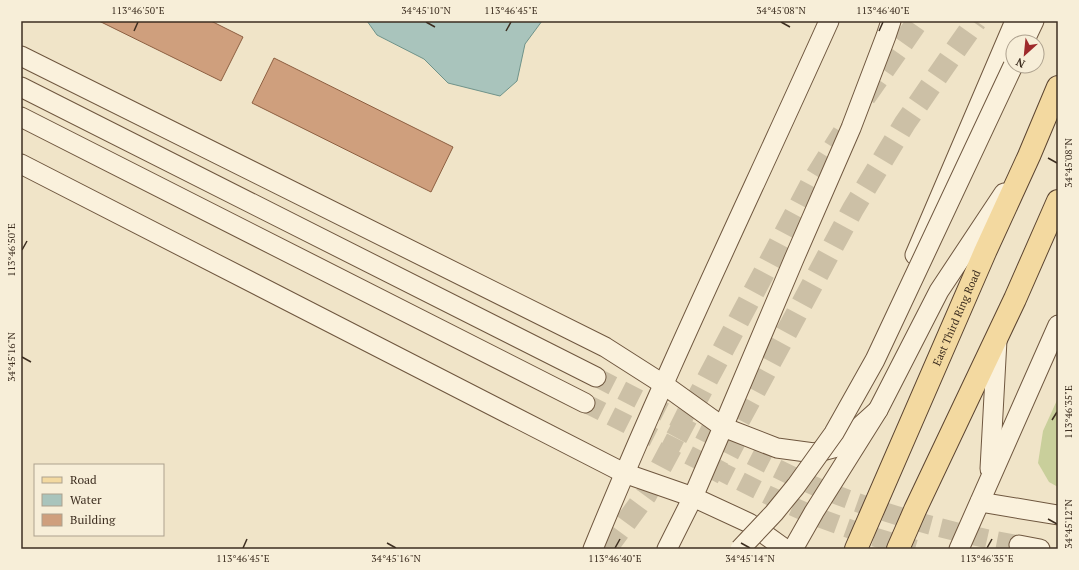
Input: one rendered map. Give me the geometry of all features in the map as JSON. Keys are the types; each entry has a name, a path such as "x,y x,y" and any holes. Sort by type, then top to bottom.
{"main road":[{"name":"East Third Ring Road","path":"856,549 985,252 1030,156 1058,87"},
{"path":"898,549 1015,299 1058,201"}],"street":[{"path":"593,549 663,384 829,21"},
{"path":"666,549 693,497 851,128 891,21"},
{"path":"814,453 842,413 867,360 914,256 1015,21"},
{"path":"1028,34 1034,21"},
{"path":"21,56 605,347 663,384 723,427 777,448 814,453 837,446 878,410"},
{"path":"740,549 774,514 838,427 875,360 1009,74"},
{"path":"21,87 596,377"},
{"path":"21,117 585,403"},
{"path":"793,549 814,512 878,410 939,291 1030,156"},
{"path":"21,164 624,473 693,497 749,523 785,549"},
{"path":"959,549 1058,325"},
{"path":"989,480 997,336"},
{"path":"980,502 1058,515"},
{"path":"1020,545 1040,549"}],"green space":[{"path":"1058,398 1058,487 1049,482 1038,463 1043,431"}],"water":[{"path":"367,21 542,21 525,44 517,81 500,96 448,83 424,59 377,35"}],"building":[{"path":"99,21 211,21 243,37 221,81"},
{"path":"274,58 453,147 431,192 252,103"}],"tunnel":[{"path":"865,97 918,21"},
{"path":"708,478 853,209 905,123 976,21"},
{"path":"606,549 646,495 811,184 843,133"},
{"path":"596,377 800,480 824,490 920,522 970,535 1019,545"},
{"path":"585,403 770,496 814,516 864,534 915,549"}]}
